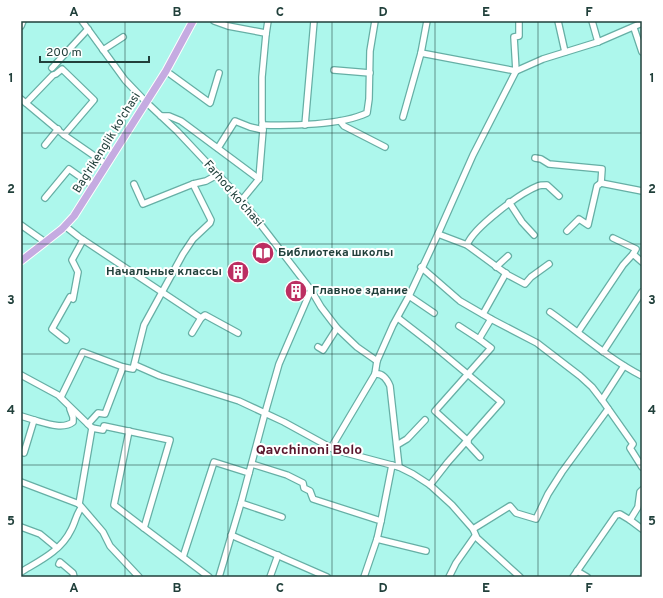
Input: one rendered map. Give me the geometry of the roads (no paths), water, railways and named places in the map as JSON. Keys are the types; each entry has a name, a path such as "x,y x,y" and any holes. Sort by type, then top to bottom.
{"main road":[{"name":"Bag'rikenglik ko'chasi","path":"21,261 65,226 74,216 166,71 193,21"}],"street":[{"path":"21,26 23,21"},
{"name":"Farhod ko'chasi","path":"82,21 125,80 177,131 217,176 242,201 311,290 321,307 337,328 357,347 377,361"},
{"path":"214,21 228,26 266,34"},
{"path":"242,201 259,179 263,128 262,77 268,21"},
{"path":"305,124 314,21"},
{"path":"218,148 235,121 250,127 263,128 340,121 361,116 368,112 370,50 374,21"},
{"path":"403,117 421,53 428,21"},
{"path":"332,448 375,374 377,361 438,234 473,155 516,71 514,37 519,36 520,21"},
{"path":"558,21 564,52"},
{"path":"592,21 598,42"},
{"path":"421,53 516,71 543,59 598,42 634,28 642,23"},
{"path":"634,28 642,52"},
{"path":"52,68 88,29"},
{"path":"103,50 123,37"},
{"path":"26,103 53,75 62,69 94,100 64,135"},
{"path":"334,70 370,73"},
{"path":"166,71 210,103 219,73"},
{"path":"21,98 64,135 106,164"},
{"path":"161,116 169,116 181,121 259,179"},
{"path":"340,121 344,126 385,147"},
{"path":"45,145 58,129"},
{"path":"535,158 541,159 549,164 602,168 601,183 597,186 588,225 579,219 567,231"},
{"path":"45,198 69,169 93,186"},
{"path":"134,184 143,204 217,176"},
{"path":"601,183 642,191"},
{"path":"60,397 83,352 123,367 133,369 144,325 183,254 211,220 193,184"},
{"path":"467,245 469,238 509,202 539,185 547,185 559,196"},
{"path":"509,202 522,222 534,236"},
{"path":"21,225 45,242"},
{"path":"65,226 83,240 201,318"},
{"path":"438,234 467,245 506,274 525,284 531,277 549,264"},
{"path":"578,332 623,265 636,249 613,238"},
{"path":"66,340 52,329 70,297 73,299 75,294 78,272 72,260 83,240"},
{"path":"633,254 642,262"},
{"path":"496,267 508,256"},
{"path":"422,268 460,301 490,319 537,343 560,359 592,387 633,444 630,448 642,467"},
{"path":"483,314 506,274"},
{"path":"219,577 241,504 264,413 279,364 311,290"},
{"path":"603,352 642,292"},
{"path":"409,296 434,313"},
{"path":"550,312 603,352 642,376"},
{"path":"192,333 204,315 238,333"},
{"path":"398,318 501,402 448,462 430,485"},
{"path":"479,339 490,319"},
{"path":"459,326 491,348 434,411 468,441 468,444 480,457"},
{"path":"318,347 323,350 337,328"},
{"path":"135,365 174,381 239,401 284,422 332,448 400,467 413,474 430,485 452,505 473,529 475,536 520,577"},
{"path":"602,400 624,366"},
{"path":"21,572 49,555 71,531 80,506 90,426 98,413 105,414 123,367"},
{"path":"375,374 380,374 383,376 390,386 400,467"},
{"path":"21,375 58,395 90,426 104,430 104,426 170,440 144,528"},
{"path":"21,416 64,426 73,422 73,417 69,406"},
{"path":"473,529 510,506 516,513 536,519 548,494 562,472 608,408"},
{"path":"21,452 24,453 34,420"},
{"path":"397,445 407,439 425,420"},
{"path":"129,431 114,505 208,577"},
{"path":"183,557 214,462 249,473"},
{"path":"252,464 287,475 303,483 304,488 310,491 314,498 381,521"},
{"path":"364,577 377,539 392,465"},
{"path":"21,482 80,506 103,532 110,546 139,577"},
{"path":"630,520 638,507 640,492 642,490"},
{"path":"241,504 282,517"},
{"path":"573,577 616,515 620,514 642,529"},
{"path":"21,527 40,534 57,548"},
{"path":"231,535 327,577"},
{"path":"449,577 475,536"},
{"path":"377,539 426,551"},
{"path":"270,577 278,555"},
{"path":"59,564 60,562 73,573 74,577"},
{"path":"577,571 587,577"}],"place":[{"name":"Библиотека школы","path":"263,253"},
{"name":"Начальные классы","path":"238,272"},
{"name":"Главное здание","path":"296,291"}],"district":[{"name":"Qavchinoni Bolo","path":"309,450"}]}
